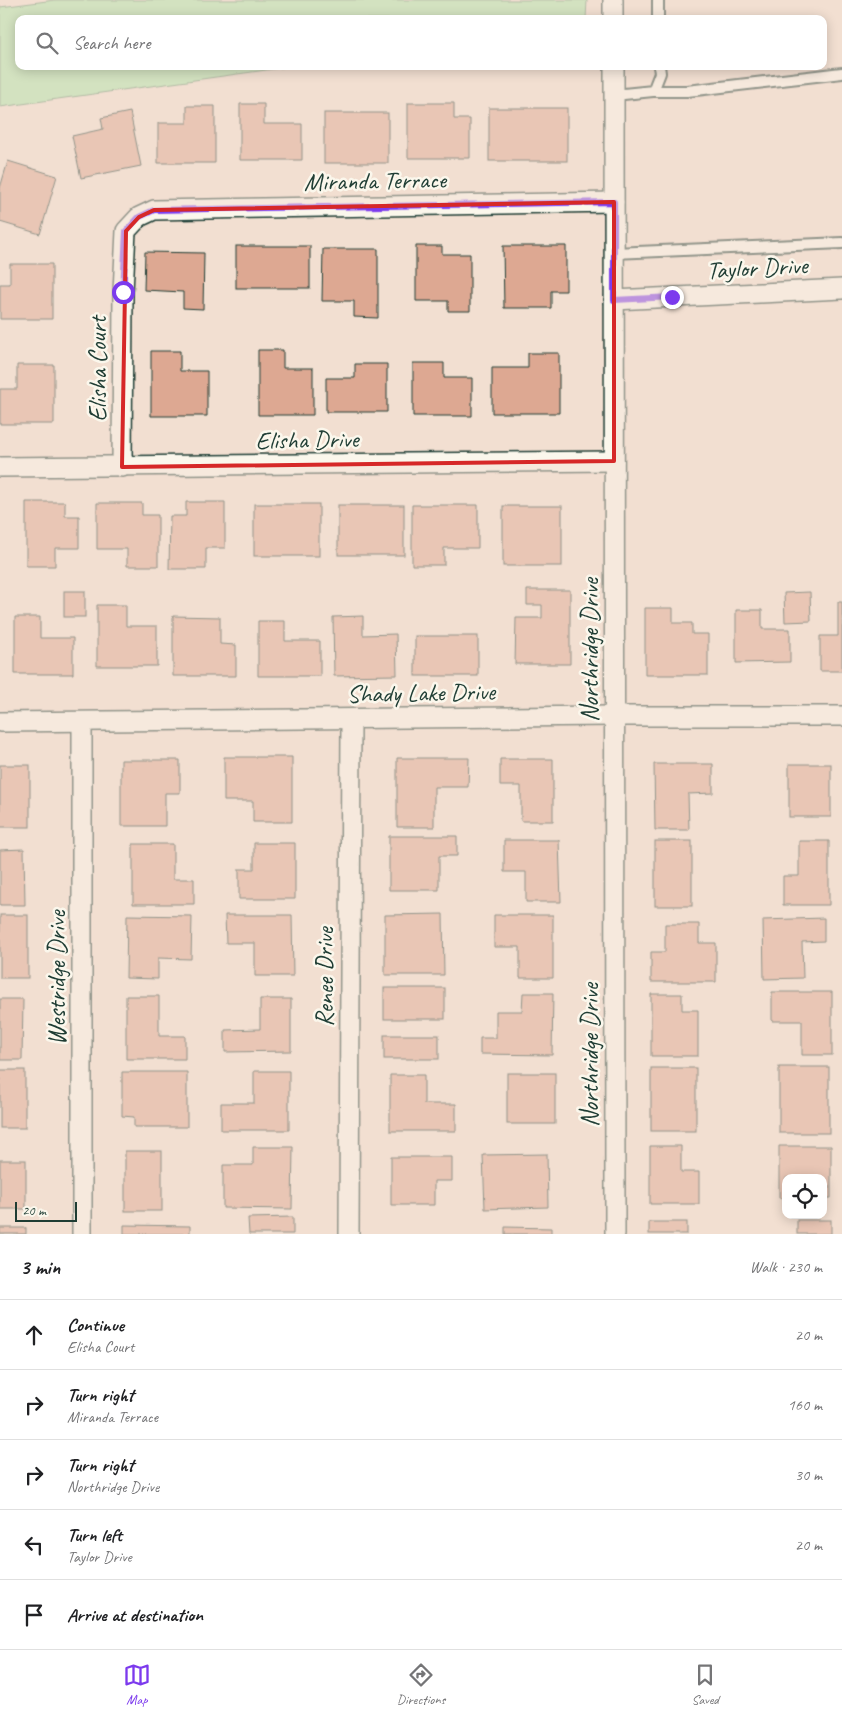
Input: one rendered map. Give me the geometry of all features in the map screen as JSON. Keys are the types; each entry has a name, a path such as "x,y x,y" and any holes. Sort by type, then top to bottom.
{"street":[{"path":"613,0 614,15"},
{"name":"Northridge Drive","path":"614,70 614,1234"},
{"name":"Miranda Terrace","path":"139,217 154,210 614,202"},
{"name":"Elisha Court","path":"122,467 123,292 126,231 139,217"},
{"name":"Taylor Drive","path":"614,300 842,289"},
{"name":"Elisha Drive","path":"0,467 614,461"},
{"name":"Shady Lake Drive","path":"0,722 614,716 842,716"},
{"name":"Renee Drive","path":"349,1234 351,719"},
{"name":"Westridge Drive","path":"82,722 82,1234"}],"lane":[{"path":"658,0 658,15"},
{"path":"653,91 660,70"},
{"path":"614,96 653,91 687,91 842,73"},
{"path":"614,253 842,243"}],"highlighted area":[{"path":"614,202 614,461 122,467 126,231 139,217 154,210"}],"green space":[{"path":"55,0 587,0 586,15 15,15 15,70 266,70 0,107 0,7"}],"building":[{"path":"408,103 454,103 454,119 470,119 470,158 408,158"},
{"path":"240,104 264,104 264,124 302,124 302,160 240,160"},
{"path":"187,106 215,106 215,163 158,163 158,123 187,123"},
{"path":"489,108 567,108 567,161 489,161"},
{"path":"130,112 141,166 81,178 72,136 103,129 101,118"},
{"path":"324,113 388,113 388,163 324,163"},
{"path":"8,161 57,176 40,234 0,222 0,188"},
{"path":"236,246 310,246 310,288 236,288"},
{"path":"416,246 442,246 442,254 470,254 470,311 448,311 448,301 416,301"},
{"path":"503,246 566,246 566,291 551,291 551,308 504,308"},
{"path":"323,249 378,249 378,318 354,317 354,301 322,301"},
{"path":"145,252 204,253 203,309 183,308 183,292 144,290"},
{"path":"10,264 52,264 52,319 0,319 0,284 10,284"},
{"path":"258,350 283,350 283,368 313,368 313,415 258,415"},
{"path":"151,351 180,351 180,371 207,371 207,416 151,416"},
{"path":"528,353 559,353 559,413 492,413 492,368 528,368"},
{"path":"413,363 444,363 444,378 472,378 472,416 413,416"},
{"path":"355,364 387,364 387,412 326,412 326,378 355,378"},
{"path":"17,365 54,365 54,424 0,424 0,389 17,389"},
{"path":"26,502 65,502 65,516 79,516 79,548 55,548 55,566 26,566"},
{"path":"186,502 225,502 225,548 206,548 206,569 169,569 170,516 186,516"},
{"path":"97,503 142,503 142,515 158,515 158,566 127,566 127,549 97,549"},
{"path":"254,504 319,504 319,556 254,556"},
{"path":"338,505 404,505 404,555 338,555"},
{"path":"412,505 478,505 478,548 444,548 444,565 412,565"},
{"path":"503,506 562,506 562,566 503,566"},
{"path":"527,590 570,590 570,664 515,664 516,618 542,618 542,605 527,605"},
{"path":"64,591 85,591 85,617 64,617"},
{"path":"810,592 811,621 785,622 784,593"},
{"path":"838,602 842,602 842,671 820,671 820,636 838,636"},
{"path":"97,605 126,605 126,626 157,626 157,666 97,666"},
{"path":"645,608 673,608 673,623 692,623 692,634 708,634 708,675 645,675"},
{"path":"736,610 762,610 762,629 790,629 790,662 736,663"},
{"path":"173,616 220,617 220,644 236,645 236,676 173,676"},
{"path":"363,616 363,635 396,634 397,675 334,676 333,617"},
{"path":"15,617 40,617 40,638 73,638 73,674 15,674"},
{"path":"258,621 285,621 285,641 320,641 320,676 258,676"},
{"path":"415,636 478,636 478,676 415,676"},
{"path":"224,757 292,757 292,822 253,822 253,801 224,801"},
{"path":"397,758 469,758 468,787 434,787 434,827 397,827"},
{"path":"500,759 553,759 553,821 521,821 521,786 500,786"},
{"path":"121,760 180,760 180,793 165,793 165,826 121,826"},
{"path":"654,764 713,764 713,793 688,794 689,830 655,830"},
{"path":"789,764 831,764 831,817 789,817"},
{"path":"0,765 30,765 30,827 0,827"},
{"path":"389,836 457,836 457,856 439,856 439,890 389,890"},
{"path":"504,840 559,840 561,902 526,902 526,872 504,872"},
{"path":"655,841 692,841 692,906 655,906"},
{"path":"799,841 829,841 829,905 783,905 783,876 799,876"},
{"path":"254,843 295,843 295,899 239,899 239,869 254,869"},
{"path":"133,844 173,844 173,879 194,879 194,904 133,904"},
{"path":"24,849 25,905 0,905 0,850"},
{"path":"443,914 444,975 385,975 385,915"},
{"path":"0,915 28,915 28,978 0,978"},
{"path":"127,915 192,916 191,959 158,958 158,979 126,978"},
{"path":"225,915 292,915 293,976 255,976 255,943 226,943"},
{"path":"494,915 553,915 553,978 520,978 520,947 494,947"},
{"path":"824,918 824,941 802,942 803,978 764,979 763,920"},
{"path":"665,924 699,924 699,943 716,943 716,982 651,982 651,952 665,952"},
{"path":"384,988 445,988 445,1019 384,1019"},
{"path":"772,992 832,992 832,1055 802,1055 802,1021 772,1021"},
{"path":"523,993 553,993 552,1055 480,1054 480,1038 496,1038 496,1011 522,1011"},
{"path":"651,994 682,994 682,1010 698,1010 698,1056 651,1056"},
{"path":"126,996 159,996 159,1036 185,1036 185,1059 126,1059"},
{"path":"0,999 23,999 22,1060 0,1060"},
{"path":"260,999 291,999 291,1051 225,1052 225,1030 260,1029"},
{"path":"384,1035 439,1035 439,1059 384,1059"},
{"path":"779,1067 829,1067 829,1133 779,1133"},
{"path":"651,1068 696,1068 696,1131 651,1131"},
{"path":"0,1070 25,1070 25,1128 0,1128"},
{"path":"254,1071 289,1071 289,1130 221,1130 221,1103 254,1103"},
{"path":"122,1072 187,1072 187,1127 134,1127 134,1117 122,1116"},
{"path":"507,1073 555,1073 555,1124 507,1124"},
{"path":"390,1075 424,1075 424,1104 456,1104 456,1131 390,1131"},
{"path":"650,1146 681,1146 681,1172 699,1172 699,1204 650,1204"},
{"path":"779,1146 831,1146 831,1198 827,1198 827,1174 782,1174 782,1198 779,1198"},
{"path":"253,1147 293,1147 292,1209 223,1208 223,1165 253,1165"},
{"path":"125,1151 162,1151 162,1211 125,1211"},
{"path":"547,1154 548,1207 485,1209 483,1155"},
{"path":"391,1157 452,1157 452,1181 434,1181 434,1205 391,1205"},
{"path":"0,1160 26,1160 26,1209 0,1209"},
{"path":"293,1217 293,1234 249,1234 248,1218"},
{"path":"797,1220 831,1220 831,1234 797,1234"},
{"path":"649,1222 687,1222 687,1234 649,1234"},
{"path":"124,1225 190,1226 190,1234 124,1234"},
{"path":"505,1227 551,1228 551,1234 505,1234"},
{"path":"0,1228 26,1228 26,1234 0,1234"}],"route":[{"path":"123,292 126,231 139,217 154,210 614,202 614,300 672,297"}]}
